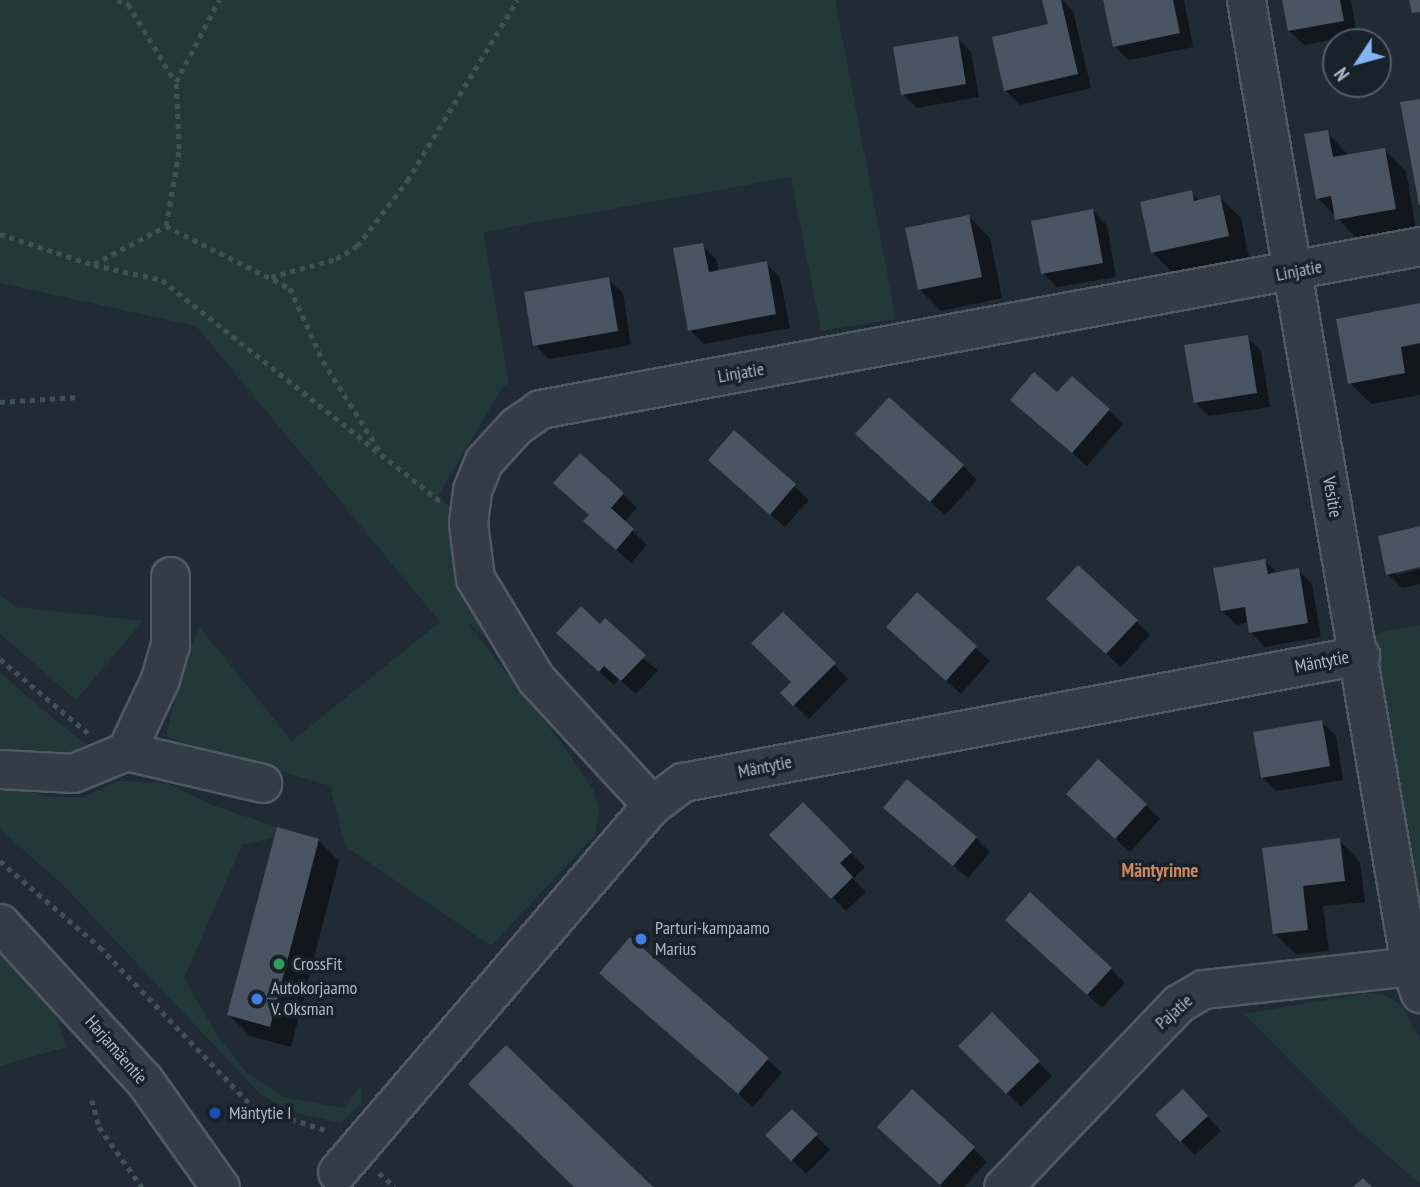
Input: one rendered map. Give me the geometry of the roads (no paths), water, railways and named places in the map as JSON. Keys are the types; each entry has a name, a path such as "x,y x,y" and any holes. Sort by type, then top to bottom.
{"street":[{"name":"Vesitie","path":"1246,0 1415,979"},
{"name":"Linjatie","path":"652,805 536,679 475,578 468,523 472,490 484,461 499,441 540,409 1291,273 1420,246"},
{"path":"126,751 160,678 170,645 170,576"},
{"name":"Mäntytie","path":"341,1174 652,805 682,782 1360,655"},
{"path":"0,769 74,773 126,751 262,783"},
{"name":"Harjamäentie","path":"0,923 144,1080 220,1187"},
{"name":"Pajatie","path":"1003,1187 1179,1003 1203,989 1415,979"}],"place":[{"name":"Parturi-kampaamo Marius","path":"641,939"},
{"name":"CrossFit","path":"279,964"},
{"name":"Autokorjaamo V. Oksman","path":"257,999"},
{"name":"Mäntytie I","path":"215,1113"}],"district":[{"name":"Mäntyrinne","path":"1160,871"}]}
